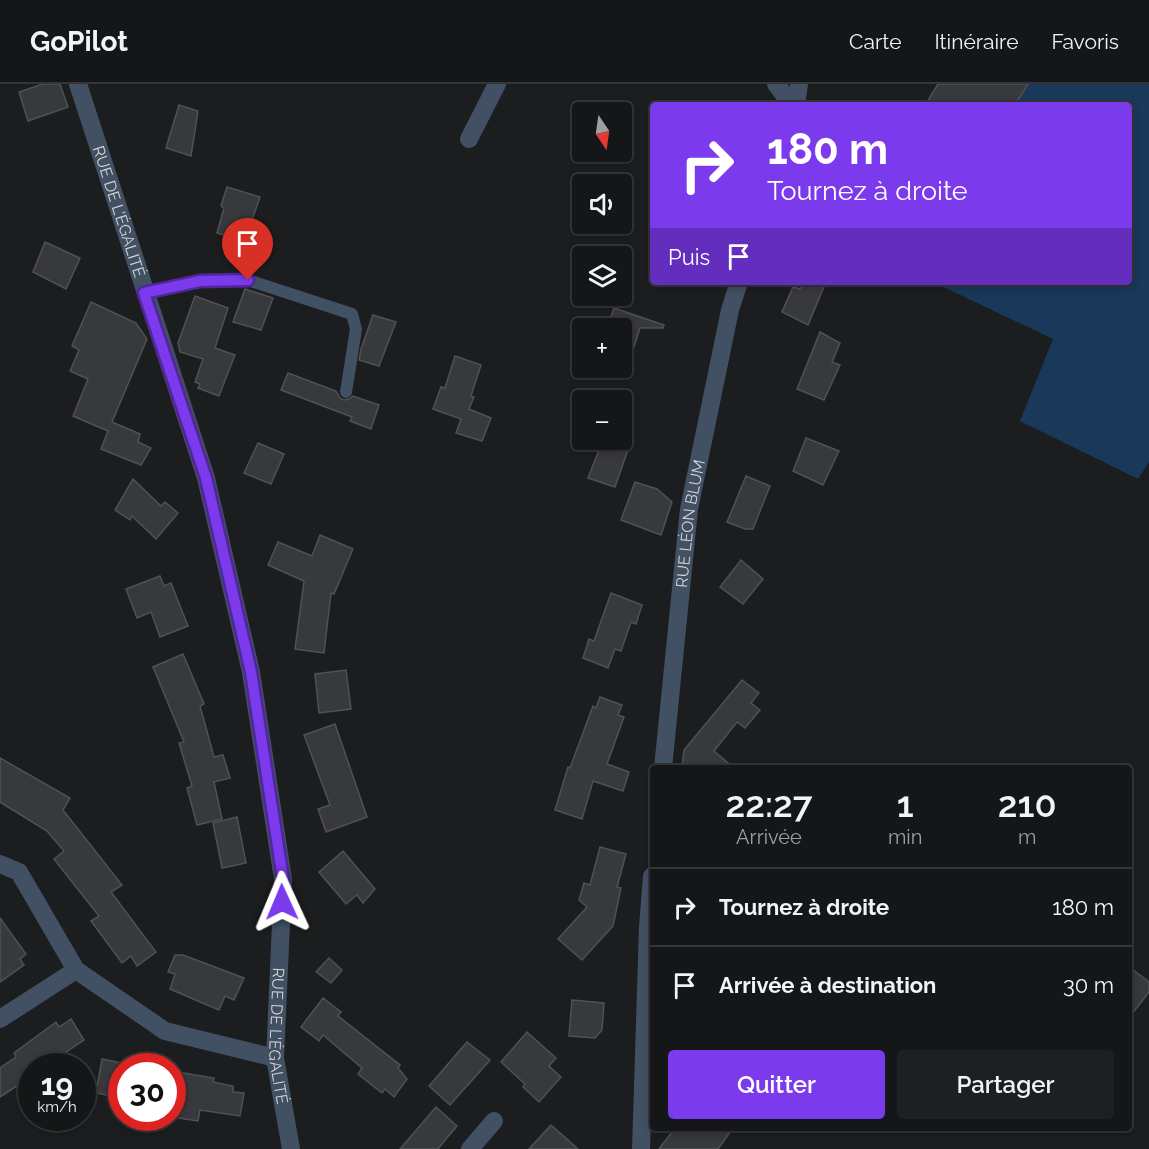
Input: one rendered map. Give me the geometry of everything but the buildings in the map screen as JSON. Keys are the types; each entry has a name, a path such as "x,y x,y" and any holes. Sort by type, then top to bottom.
{"street":[{"name":"RUE DE L'ÉGALITÉ","path":"78,84 144,293 206,478 251,672 283,879 275,1058 291,1149"},
{"path":"469,139 497,84"},
{"path":"776,84 791,102"},
{"path":"795,102 799,84"},
{"name":"RUE LÉON BLUM","path":"663,765 689,509 730,310 738,285"},
{"path":"0,864 19,872 76,970 165,1031 275,1058"},
{"path":"641,1149 650,902"},
{"path":"0,1019 76,970"},
{"path":"470,1149 494,1121"}],"lane":[{"path":"144,293 200,281 248,280 352,314 356,329 346,392"}],"shaded area":[{"path":"938,84 1149,84 1149,462 1138,479 1020,421 1053,339 939,285 1132,285 1132,102 927,102"}],"route":[{"path":"248,280 200,281 144,293 206,478 251,672 283,879 282,902"}]}
